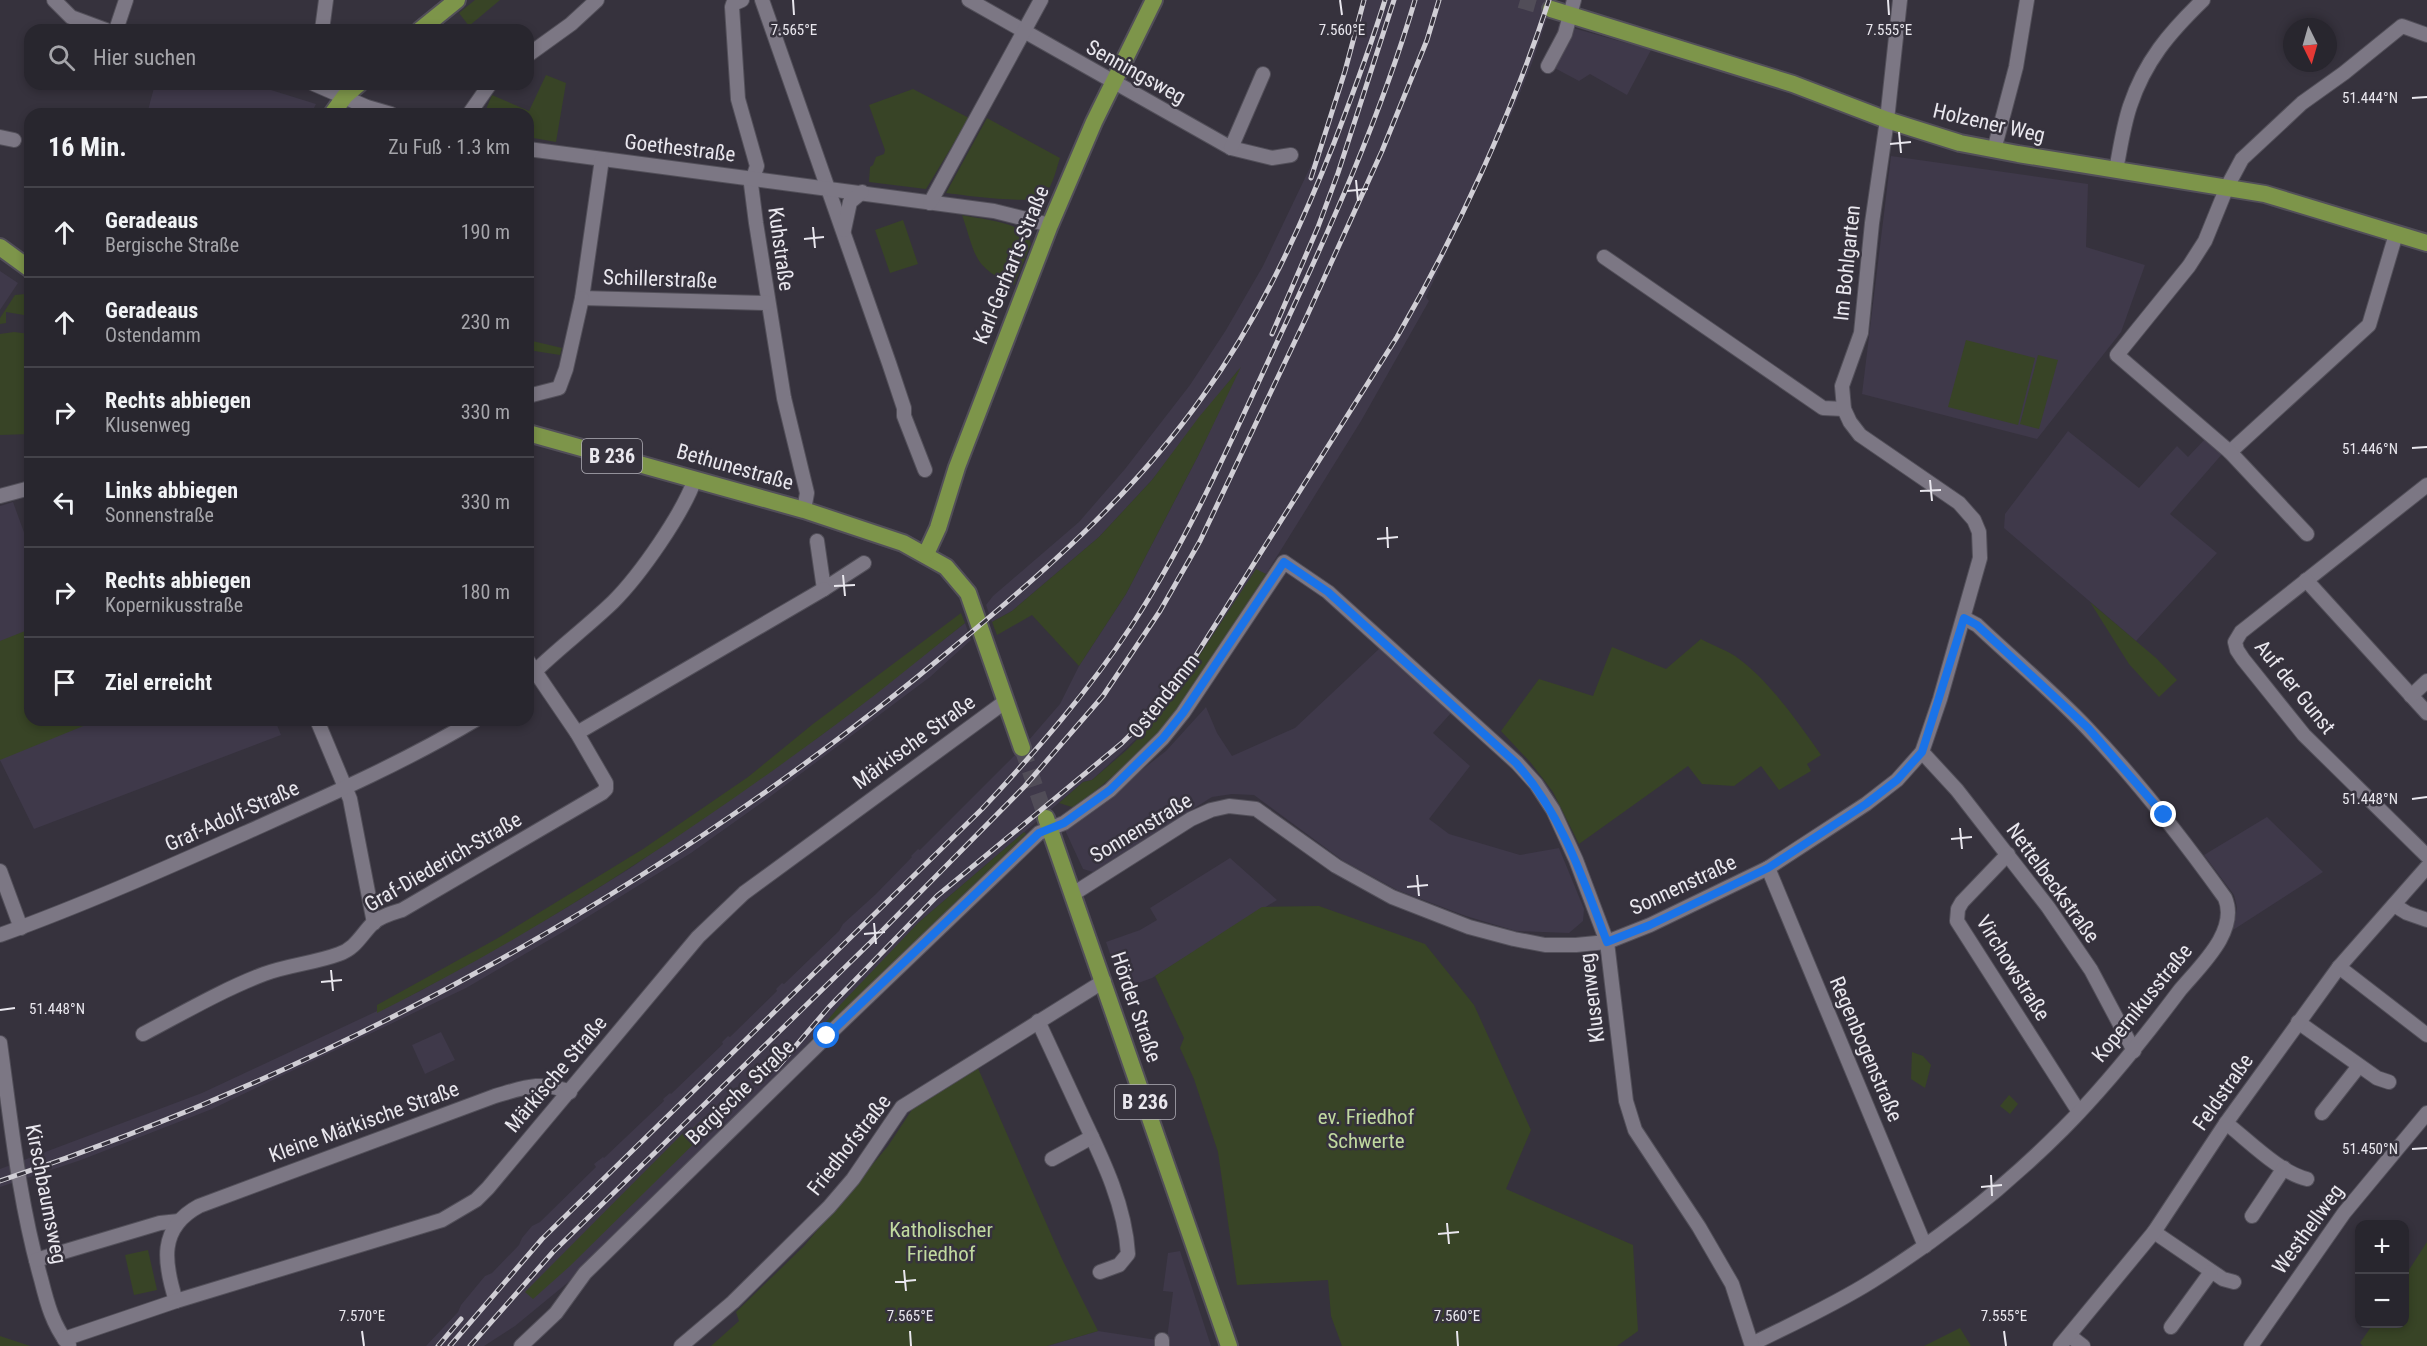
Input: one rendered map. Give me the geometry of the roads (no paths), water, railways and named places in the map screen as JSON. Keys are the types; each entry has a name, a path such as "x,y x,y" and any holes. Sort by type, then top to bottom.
{"main road":[{"path":"427,24 457,0"},
{"name":"Karl-Gerharts-Straße","path":"927,554 938,528 957,467 1050,225 1113,83 1154,0"},
{"name":"Holzener Weg","path":"1551,9 1572,7 1792,84 1887,120 1960,143 2116,171 2265,194 2427,243"},
{"path":"336,108 352,90"},
{"path":"0,247 24,265"},
{"name":"Bethunestraße","path":"534,435 804,510 903,543 927,554"},
{"name":"B 236","path":"927,554 946,567 968,593 1022,748"},
{"name":"Hörder Straße","path":"1048,823 1229,1346"}],"street":[{"path":"54,0 71,17 90,24"},
{"path":"118,24 126,0"},
{"path":"323,24 326,0"},
{"path":"534,51 571,24 597,0"},
{"name":"Kuhstraße","path":"742,0 734,4 732,8 736,84 757,166 755,178 751,184 784,398 807,493 804,510"},
{"path":"762,0 901,397 904,416 925,470"},
{"name":"Senningsweg","path":"969,0 1231,148 1272,158 1291,155"},
{"path":"930,203 1041,0"},
{"name":"Im Bohlgarten","path":"1844,408 1842,386 1861,333 1872,223 1887,120 1900,0"},
{"path":"1994,150 2016,68 2027,0"},
{"path":"2116,171 2129,108 2146,69 2171,31 2203,0"},
{"path":"1548,66 1565,34 1572,7"},
{"path":"2307,534 2230,452 2191,416 2117,355 2189,266 2205,240 2227,187 2242,159 2297,107 2402,26 2426,34"},
{"path":"1231,148 1263,74"},
{"path":"330,90 370,108"},
{"path":"473,108 486,90"},
{"path":"0,137 14,140"},
{"name":"Goethestraße","path":"534,150 862,192 1004,213 1050,225"},
{"name":"Schillerstraße","path":"602,159 582,298 768,303"},
{"path":"844,232 849,202 862,192"},
{"path":"2230,452 2369,324 2396,234"},
{"path":"1604,257 1823,408 1844,408"},
{"path":"534,394 559,388 566,369 582,298"},
{"name":"Sonnenstraße","path":"1073,894 1191,819 1220,808 1243,806 1256,808 1336,866 1392,897 1426,912 1517,940 1566,945 1607,942 1650,925 1768,868 1874,798 1897,780 1922,752 1964,618 1980,558 1979,532 1974,520 1959,503 1860,435 1850,423 1844,408"},
{"path":"534,668 614,601 667,530 690,494 695,479"},
{"name":"Auf der Gunst","path":"2427,485 2237,636 2235,642 2237,650 2304,735 2427,856"},
{"path":"0,496 24,490"},
{"path":"817,542 825,589"},
{"name":"Ostendamm","path":"1048,823 1064,823 1110,790 1163,738 1183,713 1284,562"},
{"name":"Klusenweg","path":"1284,562 1328,592 1516,763 1536,784 1553,810 1576,860 1607,942 1626,1101 1635,1130 1699,1227 1732,1284 1752,1345"},
{"path":"534,675 549,690 577,733 825,589 864,563"},
{"path":"2306,580 2427,713"},
{"name":"Kopernikusstraße","path":"1752,1345 1870,1283 1925,1245 2008,1181 2079,1112 2134,1050 2219,940 2228,923 2228,906 2225,898 2164,815 2088,728 1977,625 1964,618"},
{"path":"2411,696 2427,681"},
{"name":"Märkische Straße","path":"67,1343 176,1301 442,1220 458,1212 488,1188 698,936 744,893 1006,701"},
{"path":"319,726 346,788 374,923"},
{"name":"Graf-Adolf-Straße","path":"0,935 94,900 346,788 465,726"},
{"name":"Graf-Diederich-Straße","path":"144,1034 223,991 265,974 341,954 362,938 374,923 412,904 602,793 606,789 606,783 577,733"},
{"name":"Nettelbeckstraße","path":"1922,752 1957,790 2008,854 2091,970 2134,1050"},
{"name":"Bergische Straße","path":"521,1346 556,1313 585,1273 1048,823"},
{"name":"Virchowstraße","path":"2008,854 1962,902 1958,909 1957,921 2079,1112"},
{"name":"Feldstraße","path":"2065,1341 2154,1232 2226,1123 2339,967 2427,867"},
{"name":"Regenbogenstraße","path":"1768,868 1925,1245"},
{"path":"0,871 21,928"},
{"path":"2394,905 2407,913 2427,920"},
{"path":"2339,967 2427,1035"},
{"name":"Friedhofstraße","path":"681,1346 733,1302 829,1208 876,1148 902,1107 1104,981"},
{"path":"1038,1022 1117,1196 1127,1236 1128,1254 1119,1265 1100,1272"},
{"path":"2298,1022 2377,1078 2389,1082"},
{"name":"Kirschbaumsweg","path":"0,1043 18,1175 36,1260 51,1314 67,1343"},
{"path":"2322,1113 2359,1066"},
{"name":"Kleine Märkische Straße","path":"36,1260 160,1223 178,1221 199,1206 495,1096 540,1085 553,1085 570,1092"},
{"name":"Westhellweg","path":"2250,1346 2344,1213 2427,1113"},
{"path":"2226,1123 2296,1177 2307,1179"},
{"path":"1052,1158 1092,1137"},
{"path":"2252,1216 2284,1168"},
{"path":"176,1301 170,1281 166,1252 168,1241 178,1221"},
{"path":"2154,1232 2211,1272 2234,1282"},
{"path":"2171,1327 2211,1272"},
{"path":"2065,1341 2083,1346"}],"tunnel":[{"path":"1520,0 1551,9"},
{"path":"1022,748 1046,818"}],"railway":[{"path":"1311,178 1345,71 1364,0"},
{"path":"0,1181 128,1135 254,1082 378,1024 499,960 617,891 731,816 842,736 984,622 1085,532 1147,467 1176,432 1223,366 1260,305 1307,209 1354,90 1385,0"},
{"path":"1272,334 1318,227 1338,173 1394,0"},
{"path":"450,1346 542,1239 982,809 1061,720 1098,674 1132,625 1173,557 1227,449 1335,215 1370,130 1415,0"},
{"path":"470,1346 553,1252 872,941 1025,786 1103,696 1160,611 1200,541 1382,151 1427,40 1439,0"},
{"path":"776,1069 829,1007 937,896 1122,743 1160,705 1193,660 1397,337 1419,297 1482,172 1518,86 1549,0"},
{"path":"438,1346 461,1319"}],"park label":[{"name":"ev. Friedhof Schwerte","path":"1366,1129"},
{"name":"Katholischer Friedhof","path":"941,1242"}]}
